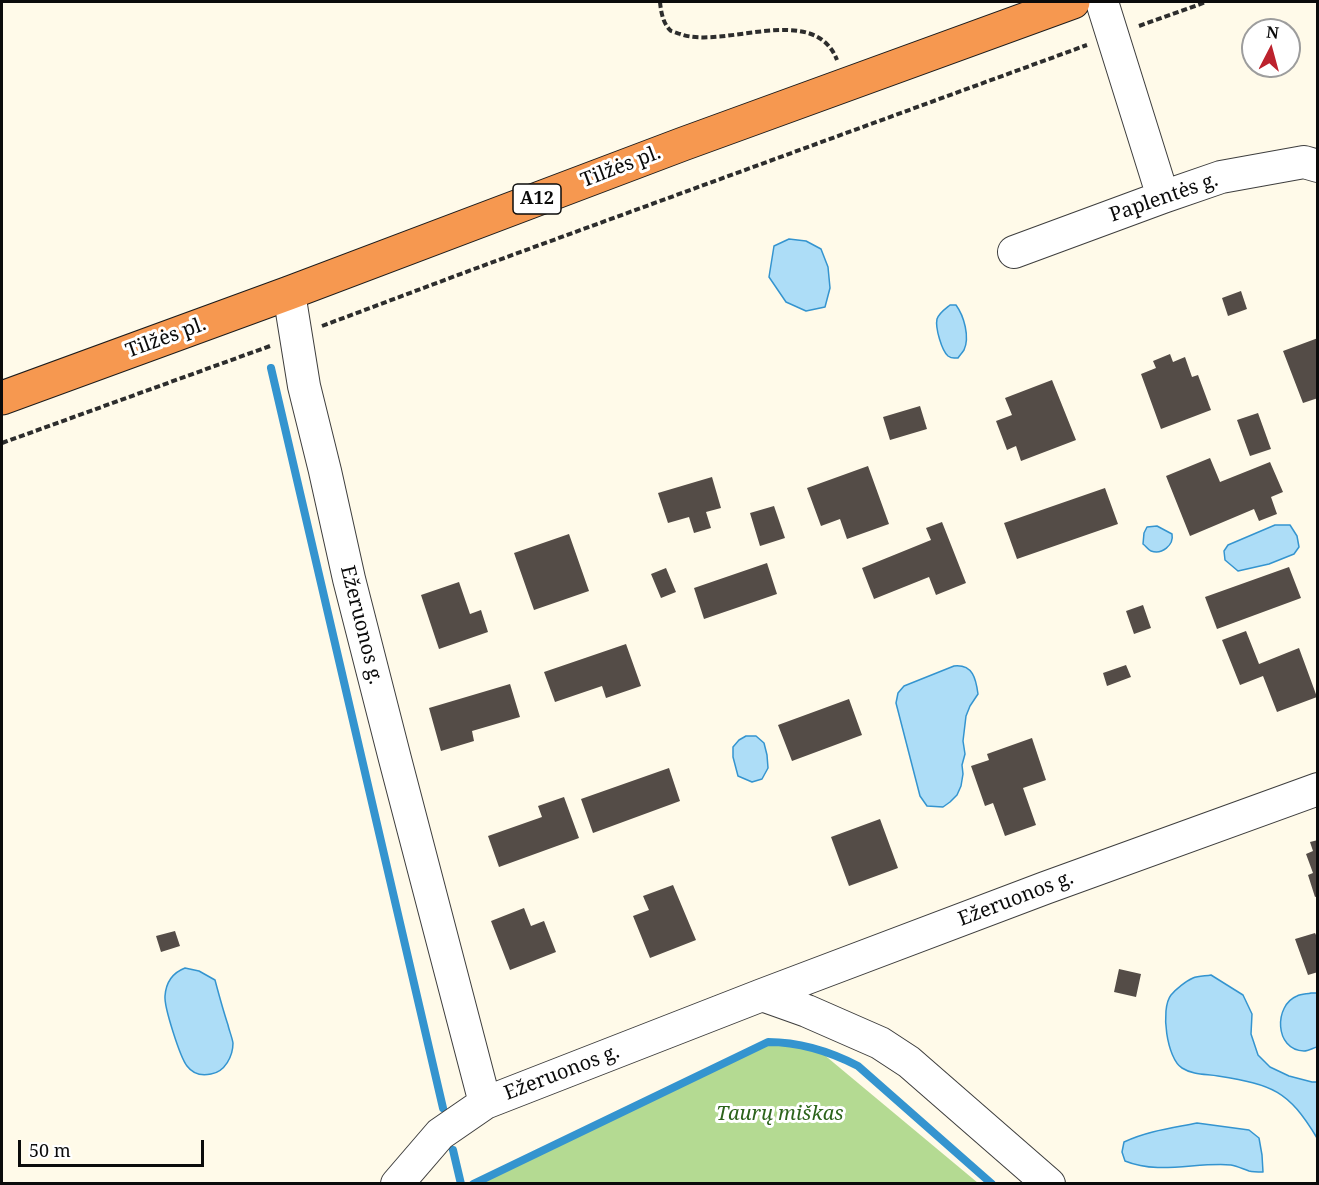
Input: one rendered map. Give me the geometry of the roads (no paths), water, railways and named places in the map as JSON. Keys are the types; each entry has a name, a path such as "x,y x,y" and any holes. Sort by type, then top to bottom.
{"highway":[{"name":"Tilžės pl.","path":"2,398 290,294 682,144 1074,2"}],"street":[{"path":"1102,2 1163,197"},
{"name":"Paplentės g.","path":"1014,252 1221,177 1304,162 1317,166"},
{"name":"Ežeruonos g.","path":"290,294 304,386 349,579 485,1103 1045,888 1317,789"},
{"path":"762,995 807,1011 880,1043 909,1062 1048,1184"},
{"path":"397,1184 440,1134 485,1103"}],"water":[{"path":"789,239 806,241 821,249 828,267 830,288 825,307 806,311 786,302 769,277 774,246"},
{"path":"950,305 956,305 959,310 966,333 966,345 958,358 948,356 941,344 937,328 938,317"},
{"path":"1275,525 1290,525 1297,536 1299,547 1294,554 1269,564 1238,571 1225,560 1224,551 1228,545"},
{"path":"1157,526 1172,534 1172,538 1166,548 1155,552 1143,544 1147,527"},
{"path":"954,666 965,667 969,670 975,678 978,694 966,716 961,786 957,795 943,807 927,806 920,796 896,703 898,693 904,686"},
{"path":"746,736 756,736 764,743 767,755 768,768 762,779 752,782 738,776 733,757 733,747"},
{"path":"185,968 199,971 215,980 233,1041 232,1053 227,1063 216,1073 198,1074 187,1066 167,1010 165,996 168,982 173,975"},
{"path":"1211,975 1243,995 1252,1014 1251,1034 1258,1055 1270,1067 1289,1076 1317,1082 1317,1138 1297,1109 1277,1092 1237,1079 1191,1072 1177,1063 1172,1055 1167,1033 1168,1002 1171,995 1187,981 1195,977"},
{"path":"1317,993 1317,1047 1307,1051 1294,1049 1283,1036 1281,1017 1289,1001 1299,995"},
{"path":"1197,1123 1249,1130 1259,1138 1263,1172 1249,1171 1231,1165 1164,1168 1125,1161 1122,1152 1124,1142 1151,1132"}],"waterway":[{"path":"271,368 443,1108"},
{"path":"473,1184 768,1042 814,1048 858,1066 992,1184"},
{"path":"453,1150 461,1184"}],"park label":[{"name":"Taurų miškas","path":"780,1114"}]}
